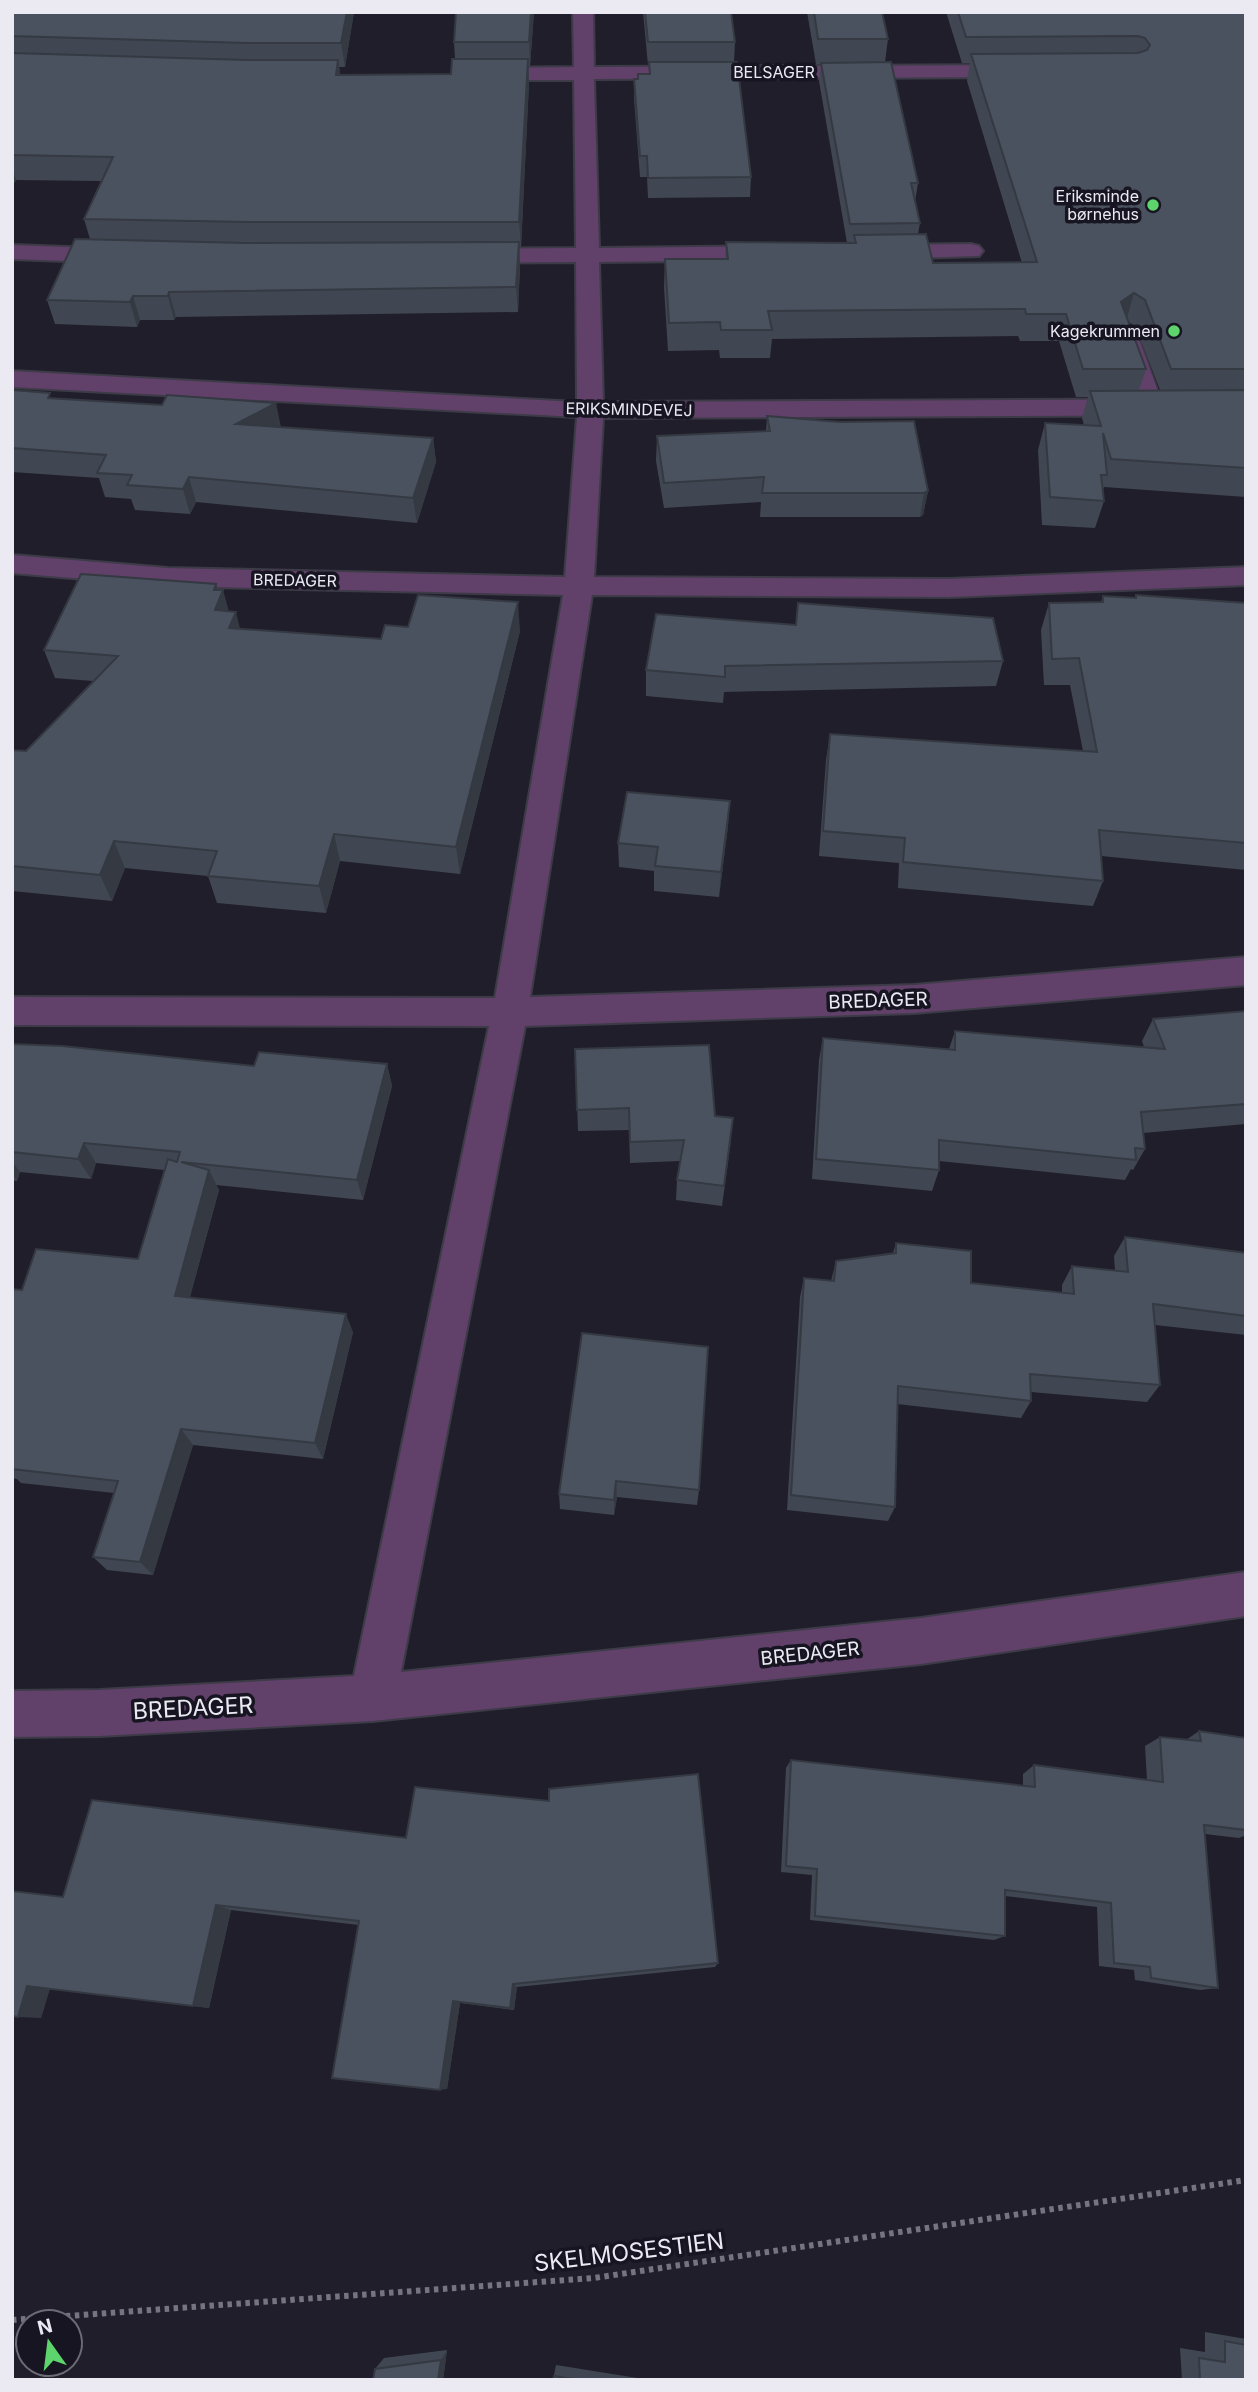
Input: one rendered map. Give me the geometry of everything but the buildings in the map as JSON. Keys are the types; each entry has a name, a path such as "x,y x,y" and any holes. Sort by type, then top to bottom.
{"street":[{"path":"373,1698 510,1012 579,586 590,410 585,256 583,12"},
{"name":"BELSAGER","path":"460,74 1035,71"},
{"path":"861,252 971,251"},
{"path":"12,252 144,256"},
{"path":"449,256 806,253"},
{"name":"ERIKSMINDEVEJ","path":"12,379 590,410 1246,407"},
{"name":"BREDAGER","path":"12,564 167,577 579,586 949,588 1246,576"},
{"name":"BREDAGER","path":"12,1011 510,1012 914,999 1246,971"},
{"name":"BREDAGER","path":"12,1714 100,1713 373,1698 921,1641 1246,1594"}],"lane":[{"path":"1125,329 1154,408"}],"path":[{"name":"SKELMOSESTIEN","path":"12,2320 594,2278 1246,2180"}],"place":[{"name":"Eriksminde børnehus","path":"1153,205"},
{"name":"Kagekrummen","path":"1174,331"}]}
